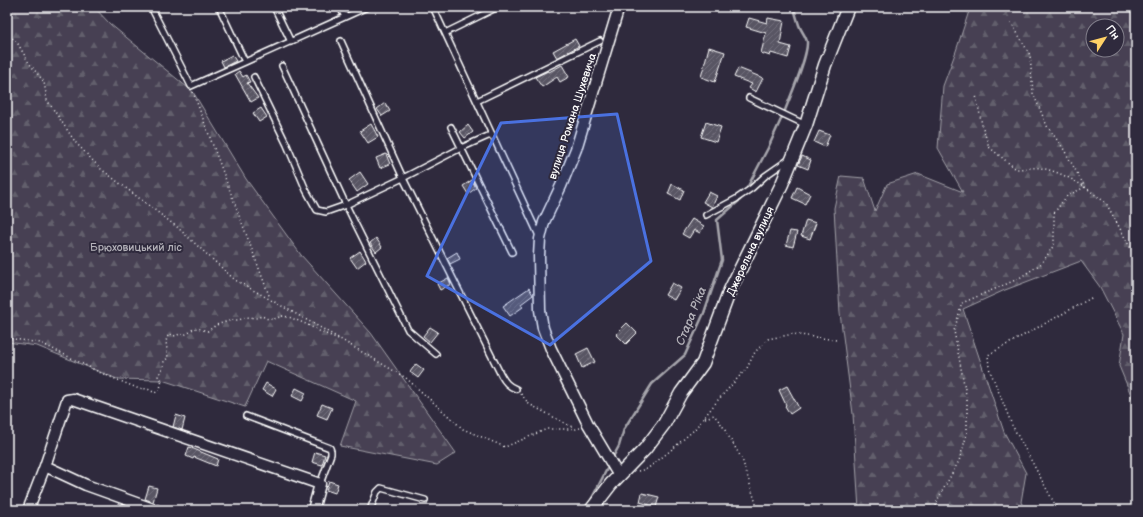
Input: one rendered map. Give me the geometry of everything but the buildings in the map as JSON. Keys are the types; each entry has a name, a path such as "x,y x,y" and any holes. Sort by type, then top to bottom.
{"street":[{"name":"вулиця Романа Шухевича","path":"617,472 588,424 551,349 543,328 540,310 539,256 540,239 544,222 561,186 578,142 619,7"},
{"name":"Джерельна вулиця","path":"591,510 611,484 617,472 645,449 664,424 681,393 703,363 730,290 782,184 793,157 806,125 825,65 848,7"},
{"path":"28,510 45,466 67,400 73,399 320,484 313,510"},
{"path":"45,466 86,485 156,510"}],"lane":[{"path":"151,7 191,86 368,7"},
{"path":"219,7 245,62"},
{"path":"274,7 291,42"},
{"path":"340,7 345,17"},
{"path":"433,7 540,239"},
{"path":"445,33 498,7"},
{"path":"341,41 403,178 501,375 506,383 516,389"},
{"path":"477,101 600,41"},
{"path":"282,66 346,205 408,330 436,354"},
{"path":"254,77 287,145 306,190 317,210 326,212 346,205 461,148 488,136 493,136"},
{"path":"749,98 806,125"},
{"path":"451,127 512,252"},
{"path":"706,214 736,199 752,188 765,176 793,157"},
{"path":"246,416 330,448 331,454 320,484"},
{"path":"370,510 377,492 381,488 425,500"}],"path":[{"path":"1011,22 1030,55 1033,93 1047,126 1063,148 1085,187"},
{"path":"7,32 18,44 29,63 44,82 47,100 76,143 101,169 177,227 235,280 406,378 463,429 505,447 548,429 576,429 588,424"},
{"path":"191,86 271,300"},
{"path":"976,95 982,125 989,147 1016,169 1040,168 1074,180 1085,187 1106,203 1136,258"},
{"path":"935,510 941,494 959,461 967,434 967,400 954,331 962,303 1018,279 1042,263 1054,245 1054,213 1067,196 1085,187"},
{"path":"1058,510 1012,425 989,368 988,355 1093,297"},
{"path":"7,338 42,343 101,373 137,388 148,389 155,393 160,389 162,380 158,376 163,368 164,361 168,358 166,342 167,337 172,334 175,336 180,334 184,335 197,328 208,331 216,325 246,317 256,318 262,316 268,319 274,319 283,316 306,324 345,342"},
{"path":"617,472 648,469 694,430 718,400 747,368 755,352 768,339 793,334 836,340"},
{"path":"516,389 529,404 576,429"},
{"path":"703,419 714,415 722,425 742,459 758,510"}],"highlighted area":[{"path":"617,114 651,261 550,345 427,276 501,123"}],"green space":[{"name":"Брюховицький ліс","path":"7,7 94,7 110,24 193,92 246,179 301,255 371,333 456,453 437,465 340,446 356,401 266,361 245,407 162,380 117,379 37,346 7,342"},
{"path":"974,7 1136,7 1136,407 1119,366 1124,334 1100,287 1081,261 1005,290 963,309 1004,432 1026,473 1021,502 1025,510 859,510 853,414 840,313 834,208 841,176 864,178 875,211 887,184 918,174 963,192 938,148 943,86 970,8"}],"waterway":[{"name":"Стара Ріка","path":"784,113 802,67 807,49 807,42 799,25 794,7"},
{"name":"Стара Ріка","path":"746,190 783,115"},
{"name":"Стара Ріка","path":"613,457 619,446 624,429 652,384 685,355 704,313 722,260 717,220 742,197"},
{"name":"Стара Ріка","path":"589,504 609,465"}]}
